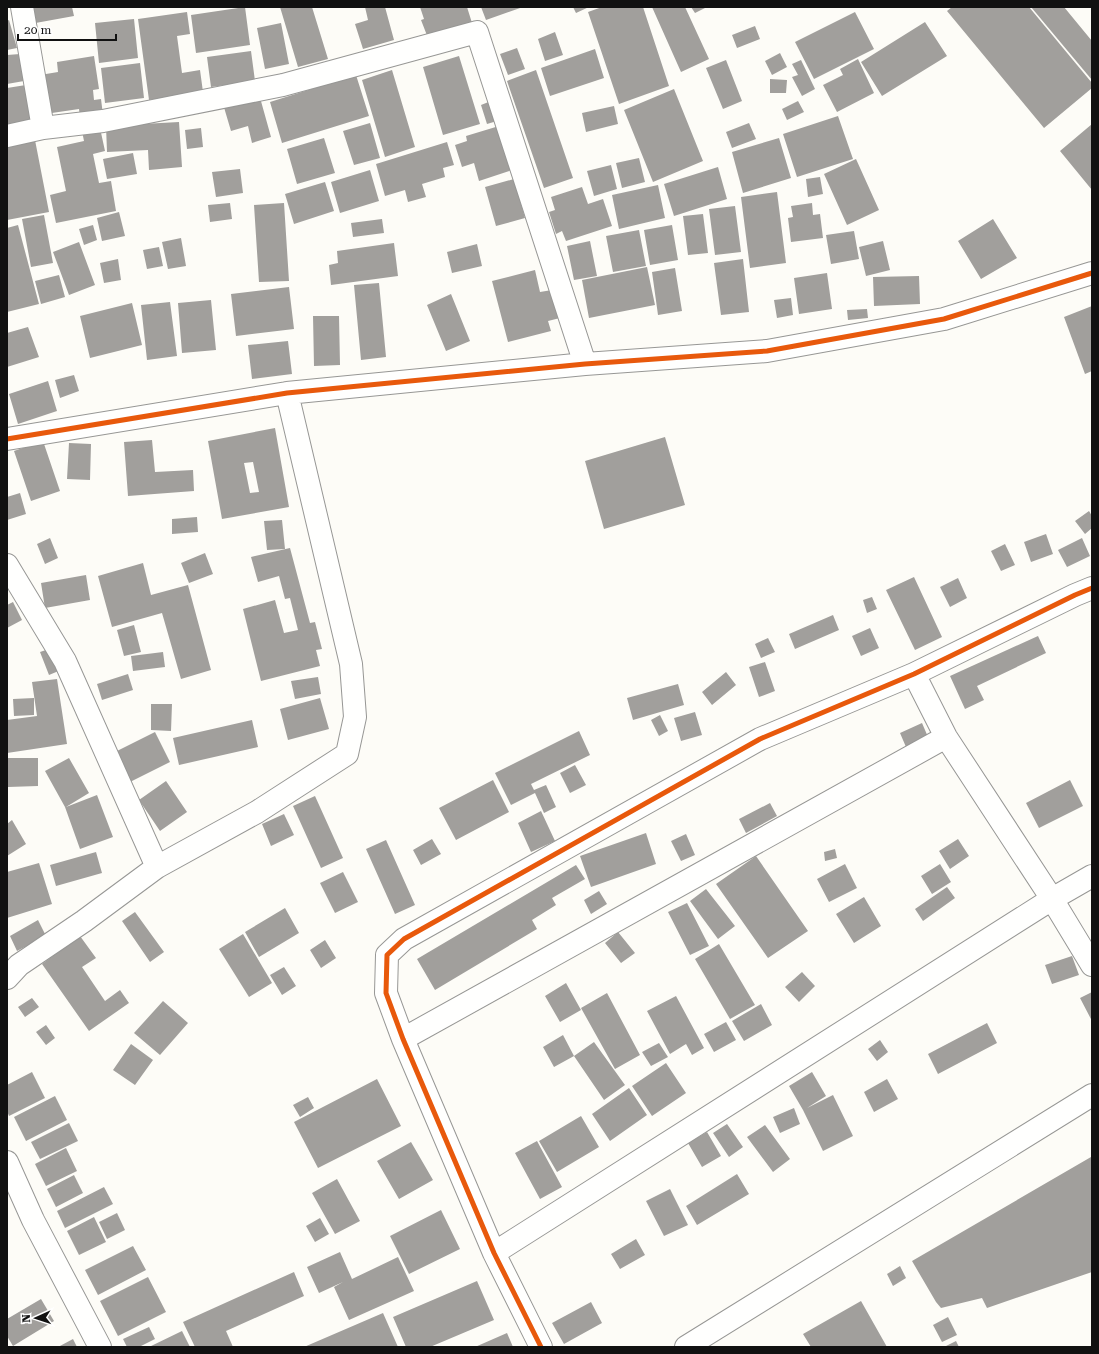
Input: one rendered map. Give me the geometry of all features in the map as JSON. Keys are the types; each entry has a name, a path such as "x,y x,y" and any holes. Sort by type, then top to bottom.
{"street":[{"path":"22,7 44,128"},
{"path":"7,136 44,128 103,121 284,85 477,32 585,364"},
{"path":"7,439 287,393 585,364 767,352 944,320 1092,273"},
{"path":"7,978 19,965 84,921 157,867 257,812 347,754 355,717 351,664 287,393"},
{"path":"7,565 65,661 157,867"},
{"path":"541,1347 494,1253 403,1039 386,993 387,955 404,939 760,739 914,674 1092,588"},
{"path":"914,674 946,737 1052,898 1092,965"},
{"path":"403,1039 946,737"},
{"path":"494,1253 1052,898 1092,876"},
{"path":"686,1347 1092,1095"},
{"path":"7,1162 33,1220 100,1347"}],"building":[{"path":"27,7 72,7 74,16 30,24"},
{"path":"245,7 250,45 196,53 191,15"},
{"path":"280,7 312,7 328,59 298,67"},
{"path":"365,7 385,7 394,40 363,49 355,24 368,20"},
{"path":"420,7 467,7 472,23 428,38 421,20 424,19"},
{"path":"481,7 523,7 486,20"},
{"path":"573,7 589,7 576,13"},
{"path":"602,7 643,7 669,86 619,104 588,12"},
{"path":"652,7 685,7 709,59 681,72"},
{"path":"691,7 707,7 695,13"},
{"path":"952,7 1029,7 1092,83 1092,88 1044,128 947,11"},
{"path":"1031,7 1064,7 1092,41 1092,80"},
{"path":"187,12 190,34 177,36 182,73 200,70 203,92 149,100 138,19"},
{"path":"855,12 874,49 814,79 795,42"},
{"path":"134,19 138,58 99,63 95,23"},
{"path":"9,20 17,48 7,50 7,21"},
{"path":"925,22 947,56 882,96 861,62"},
{"path":"281,23 289,64 265,69 257,28"},
{"path":"755,26 760,39 737,48 732,35"},
{"path":"555,32 563,55 545,61 538,39"},
{"path":"517,48 525,69 508,75 500,54"},
{"path":"595,49 604,78 550,96 541,68"},
{"path":"251,51 255,81 211,87 207,57"},
{"path":"780,53 787,67 772,75 765,61"},
{"path":"20,54 24,81 7,84 7,55"},
{"path":"94,56 99,89 93,90 94,100 101,99 103,115 80,118 79,109 45,114 40,75 58,72 57,62"},
{"path":"459,56 480,124 443,135 423,67"},
{"path":"858,59 874,93 837,112 823,85 843,75 840,69"},
{"path":"726,60 742,101 723,109 706,68"},
{"path":"801,60 815,89 802,96 792,77 798,75 792,64"},
{"path":"140,63 144,98 105,103 101,68"},
{"path":"392,70 415,147 385,157 362,80"},
{"path":"536,70 573,178 544,188 507,81"},
{"path":"356,75 369,116 282,143 270,102"},
{"path":"770,79 787,80 786,93 770,93"},
{"path":"26,85 32,121 7,125 7,88"},
{"path":"674,89 703,161 653,182 624,110"},
{"path":"259,94 271,137 252,143 248,126 231,131 223,104"},
{"path":"491,101 497,121 487,124 481,105"},
{"path":"798,101 804,112 787,120 782,109"},
{"path":"614,106 618,124 586,132 582,113"},
{"path":"838,116 853,159 797,177 783,134"},
{"path":"179,122 182,167 149,170 148,150 107,152 106,126"},
{"path":"370,123 380,158 354,165 343,131"},
{"path":"749,123 756,139 732,148 726,132"},
{"path":"1092,124 1092,190 1060,151"},
{"path":"499,126 512,170 479,181 474,163 462,167 455,145 467,141 466,136"},
{"path":"100,128 105,151 93,154 99,183 111,181 116,211 56,223 50,195 66,191 57,147 84,141 82,131"},
{"path":"201,128 203,147 187,149 185,130"},
{"path":"324,138 335,173 297,184 287,149"},
{"path":"779,138 791,178 743,193 732,152"},
{"path":"35,140 49,212 7,220 7,145"},
{"path":"447,142 454,165 443,168 445,177 422,184 426,197 408,202 405,190 385,196 376,164"},
{"path":"133,153 137,174 107,179 103,159"},
{"path":"639,158 645,182 622,188 616,163"},
{"path":"856,159 879,210 847,225 824,174"},
{"path":"611,165 617,189 594,196 587,171"},
{"path":"718,167 727,199 674,216 664,184"},
{"path":"240,169 243,193 216,197 212,172"},
{"path":"370,170 379,201 340,213 331,182"},
{"path":"820,177 823,194 808,197 806,179"},
{"path":"514,179 525,218 496,226 485,187"},
{"path":"325,182 334,211 294,224 285,194"},
{"path":"658,185 665,218 619,229 612,195"},
{"path":"582,187 588,204 603,199 612,226 566,241 562,231 556,234 549,212 555,210 551,197"},
{"path":"777,192 786,263 750,268 741,197"},
{"path":"230,203 232,219 210,222 208,205"},
{"path":"284,203 289,281 259,282 254,205"},
{"path":"812,203 813,215 820,214 823,238 791,242 788,218 793,217 791,206"},
{"path":"735,206 741,252 715,255 709,209"},
{"path":"119,212 125,236 102,241 97,218"},
{"path":"703,214 708,253 688,255 683,216"},
{"path":"44,215 53,263 31,267 22,219"},
{"path":"382,219 384,233 353,237 351,223"},
{"path":"993,219 1017,258 981,279 958,241"},
{"path":"18,225 39,304 7,312 7,228"},
{"path":"93,225 97,240 84,245 79,229"},
{"path":"672,225 678,260 650,265 644,230"},
{"path":"639,230 646,266 613,272 606,236"},
{"path":"854,231 859,259 831,264 826,235"},
{"path":"181,238 186,266 168,269 162,242"},
{"path":"590,241 597,276 574,280 567,246"},
{"path":"883,241 890,270 866,276 859,247"},
{"path":"79,242 95,285 69,295 53,252"},
{"path":"394,243 398,276 331,285 329,265 338,263 337,251"},
{"path":"477,244 482,266 452,273 447,252"},
{"path":"159,247 163,266 147,269 143,250"},
{"path":"118,259 121,280 104,283 100,263"},
{"path":"743,259 749,312 721,315 714,263"},
{"path":"647,267 655,305 589,318 582,280"},
{"path":"675,268 682,311 658,315 652,272"},
{"path":"535,270 540,292 552,290 560,318 548,321 551,331 508,342 492,281"},
{"path":"827,273 832,309 799,314 794,278"},
{"path":"59,275 65,297 41,304 35,281"},
{"path":"919,276 920,304 874,306 873,277"},
{"path":"379,283 386,357 361,360 354,285"},
{"path":"289,287 294,329 236,336 231,294"},
{"path":"451,294 470,341 446,351 427,305"},
{"path":"791,298 793,315 777,318 774,300"},
{"path":"211,300 216,350 182,353 178,303"},
{"path":"170,302 177,356 147,360 141,305"},
{"path":"132,303 142,345 90,358 80,316"},
{"path":"1092,306 1092,371 1085,374 1064,317"},
{"path":"867,309 868,318 848,320 847,310"},
{"path":"313,316 339,316 340,365 314,366"},
{"path":"28,327 39,357 7,367 7,333"},
{"path":"288,341 292,374 252,379 248,345"},
{"path":"74,375 79,391 60,398 55,380"},
{"path":"48,381 57,411 18,424 9,394"},
{"path":"275,428 289,507 222,519 208,441","holes":["253,462 259,492 250,493 244,463"]},
{"path":"665,437 685,505 604,529 585,461"},
{"path":"152,440 155,472 193,470 194,491 128,496 124,442"},
{"path":"43,441 60,491 31,501 14,451"},
{"path":"69,443 91,444 90,480 67,479"},
{"path":"20,493 26,514 7,520 7,497"},
{"path":"1089,511 1092,516 1092,528 1085,534 1075,521"},
{"path":"197,517 198,532 172,534 172,519"},
{"path":"282,520 285,549 267,550 264,521"},
{"path":"1046,534 1053,554 1031,562 1024,542"},
{"path":"50,538 58,558 45,564 37,544"},
{"path":"1082,538 1090,556 1067,567 1058,550"},
{"path":"1005,544 1015,565 1001,571 991,551"},
{"path":"290,548 310,623 315,622 322,649 316,650 320,666 261,681 243,609 275,600 284,633 298,630 290,598 285,599 279,576 258,582 251,557"},
{"path":"205,553 213,574 189,583 181,563"},
{"path":"143,563 151,595 188,585 211,670 181,679 162,613 112,627 98,576"},
{"path":"86,575 90,600 45,608 41,583"},
{"path":"914,577 942,637 915,650 886,590"},
{"path":"958,578 967,598 950,607 940,587"},
{"path":"872,597 877,609 867,613 863,600"},
{"path":"13,602 22,620 7,628 7,605"},
{"path":"833,615 839,630 795,649 789,634"},
{"path":"134,625 141,652 124,656 117,630"},
{"path":"870,628 879,648 861,656 852,636"},
{"path":"1038,636 1046,653 977,686 984,700 965,709 950,676"},
{"path":"768,638 775,652 761,658 755,644"},
{"path":"52,648 61,670 49,675 40,652"},
{"path":"163,652 165,667 133,671 131,656"},
{"path":"765,662 775,691 759,697 749,667"},
{"path":"726,672 736,685 712,705 702,692"},
{"path":"128,674 133,690 102,700 97,684"},
{"path":"318,677 321,694 295,699 291,681"},
{"path":"57,679 67,744 7,753 7,720 37,716 32,682"},
{"path":"678,684 684,705 633,720 627,698"},
{"path":"34,698 34,715 14,716 13,699"},
{"path":"320,698 329,729 288,740 280,709"},
{"path":"151,704 172,704 171,731 151,730"},
{"path":"695,712 702,735 681,741 674,718"},
{"path":"660,715 668,731 659,736 651,720"},
{"path":"252,720 258,747 179,765 173,738"},
{"path":"922,723 928,737 906,747 900,733"},
{"path":"579,731 590,755 531,784 534,790 546,785 556,807 544,813 535,793 511,805 495,773"},
{"path":"155,732 170,762 130,782 115,752"},
{"path":"8,758 38,758 38,786 8,787"},
{"path":"69,758 89,793 66,807 97,795 113,837 80,849 65,807 45,771"},
{"path":"575,765 586,785 570,793 560,773"},
{"path":"493,780 509,812 456,840 439,808"},
{"path":"1070,780 1083,806 1039,828 1026,803"},
{"path":"166,781 187,812 160,831 139,800"},
{"path":"315,796 343,858 321,868 293,806"},
{"path":"770,803 777,816 746,833 739,819"},
{"path":"541,811 555,841 531,852 518,823"},
{"path":"284,814 294,835 271,846 262,824"},
{"path":"12,820 26,844 7,856 7,824"},
{"path":"646,833 656,864 591,887 580,856"},
{"path":"686,834 695,855 681,861 671,841"},
{"path":"432,839 441,854 421,865 413,850"},
{"path":"958,839 969,856 950,869 939,851"},
{"path":"386,840 415,905 395,914 366,849"},
{"path":"835,849 837,858 825,861 824,852"},
{"path":"96,852 102,873 56,886 50,865"},
{"path":"756,856 808,931 768,958 716,884"},
{"path":"39,863 52,904 7,918 7,872"},
{"path":"845,864 857,888 829,902 817,879"},
{"path":"940,864 951,882 932,894 921,876"},
{"path":"576,865 585,879 552,898 556,905 532,920 537,929 435,990 417,959"},
{"path":"343,872 358,902 335,913 320,883"},
{"path":"947,887 955,898 923,921 915,909"},
{"path":"706,889 735,926 718,939 690,901"},
{"path":"599,891 607,904 591,914 584,900"},
{"path":"864,897 881,926 854,943 836,914"},
{"path":"687,903 709,946 690,955 668,912"},
{"path":"285,908 299,933 259,957 245,932"},
{"path":"135,912 164,952 150,962 122,921"},
{"path":"38,920 46,936 17,951 10,936"},
{"path":"618,932 635,953 621,963 605,943"},
{"path":"243,934 272,983 249,997 219,949"},
{"path":"80,936 96,958 82,967 105,1001 120,990 129,1003 89,1031 42,964"},
{"path":"325,940 336,958 321,968 310,950"},
{"path":"719,944 755,1005 730,1019 695,959"},
{"path":"1072,956 1079,975 1052,984 1045,965"},
{"path":"284,967 296,986 282,995 270,975"},
{"path":"802,972 815,986 799,1002 785,987"},
{"path":"566,983 581,1010 560,1022 545,996"},
{"path":"1092,992 1092,1021 1080,998"},
{"path":"607,993 640,1055 615,1069 581,1008"},
{"path":"676,996 704,1048 692,1055 686,1044 670,1054 647,1011"},
{"path":"32,998 39,1007 25,1017 18,1007"},
{"path":"163,1001 188,1023 160,1055 134,1033"},
{"path":"761,1004 772,1025 744,1041 732,1021"},
{"path":"726,1022 736,1040 714,1052 704,1034"},
{"path":"987,1023 997,1043 938,1074 928,1054"},
{"path":"46,1025 55,1038 46,1045 36,1032"},
{"path":"563,1035 574,1056 554,1067 543,1047"},
{"path":"880,1040 888,1052 877,1061 868,1049"},
{"path":"594,1042 625,1085 604,1100 574,1056"},
{"path":"659,1043 668,1057 651,1066 642,1052"},
{"path":"131,1044 153,1060 135,1085 113,1070"},
{"path":"666,1063 686,1093 652,1116 632,1086"},
{"path":"32,1072 45,1098 9,1116 7,1111 7,1085"},
{"path":"812,1072 826,1096 807,1108 833,1095 853,1136 823,1151 803,1110 789,1086"},
{"path":"377,1079 401,1126 318,1168 294,1122"},
{"path":"887,1079 898,1099 874,1112 864,1092"},
{"path":"629,1088 647,1115 610,1141 592,1114"},
{"path":"55,1096 67,1120 26,1141 14,1117"},
{"path":"308,1097 314,1108 300,1117 293,1105"},
{"path":"794,1108 800,1124 780,1133 773,1117"},
{"path":"581,1116 599,1147 557,1172 539,1141"},
{"path":"69,1123 78,1141 40,1159 31,1142"},
{"path":"727,1124 743,1147 729,1157 713,1133"},
{"path":"765,1125 790,1159 773,1172 747,1137"},
{"path":"707,1132 721,1156 702,1167 688,1143"},
{"path":"537,1141 562,1187 540,1199 515,1153"},
{"path":"411,1142 433,1180 399,1199 377,1161"},
{"path":"66,1148 77,1171 46,1186 35,1164"},
{"path":"1091,1157 1092,1272 987,1308 982,1298 941,1308 912,1261"},
{"path":"737,1174 749,1194 697,1225 686,1206"},
{"path":"74,1175 83,1193 56,1207 47,1189"},
{"path":"337,1179 360,1221 335,1234 312,1193"},
{"path":"104,1187 113,1204 65,1228 57,1211"},
{"path":"670,1189 688,1225 664,1236 646,1201"},
{"path":"441,1210 460,1249 409,1274 390,1236"},
{"path":"117,1213 125,1230 107,1239 99,1222"},
{"path":"94,1217 106,1242 79,1255 67,1231"},
{"path":"320,1218 329,1234 315,1242 306,1226"},
{"path":"636,1239 645,1255 620,1269 611,1254"},
{"path":"133,1246 146,1270 98,1295 85,1270"},
{"path":"340,1252 352,1279 398,1257 414,1291 349,1320 334,1287 343,1282 319,1293 307,1267"},
{"path":"900,1266 906,1278 893,1286 887,1274"},
{"path":"294,1272 304,1296 226,1331 233,1347 195,1347 183,1322"},
{"path":"148,1277 166,1312 118,1336 100,1301"},
{"path":"477,1281 494,1320 430,1347 406,1347 393,1317"},
{"path":"41,1299 54,1321 13,1346 7,1336 7,1319"},
{"path":"861,1301 887,1347 811,1347 803,1334"},
{"path":"591,1302 602,1323 564,1344 552,1323"},
{"path":"383,1313 398,1347 304,1347"},
{"path":"948,1317 957,1335 942,1342 933,1325"},
{"path":"149,1327 155,1339 139,1347 127,1347 123,1339"},
{"path":"182,1331 190,1347 149,1347"},
{"path":"507,1333 513,1347 475,1347"},
{"path":"73,1339 77,1347 58,1347"},
{"path":"956,1341 959,1347 944,1347"}],"cycle path":[{"path":"7,439 287,393 585,364 767,351 944,319 1092,273"},
{"path":"541,1347 494,1253 403,1039 386,993 387,955 404,939 760,739 914,674 1092,588"}]}
